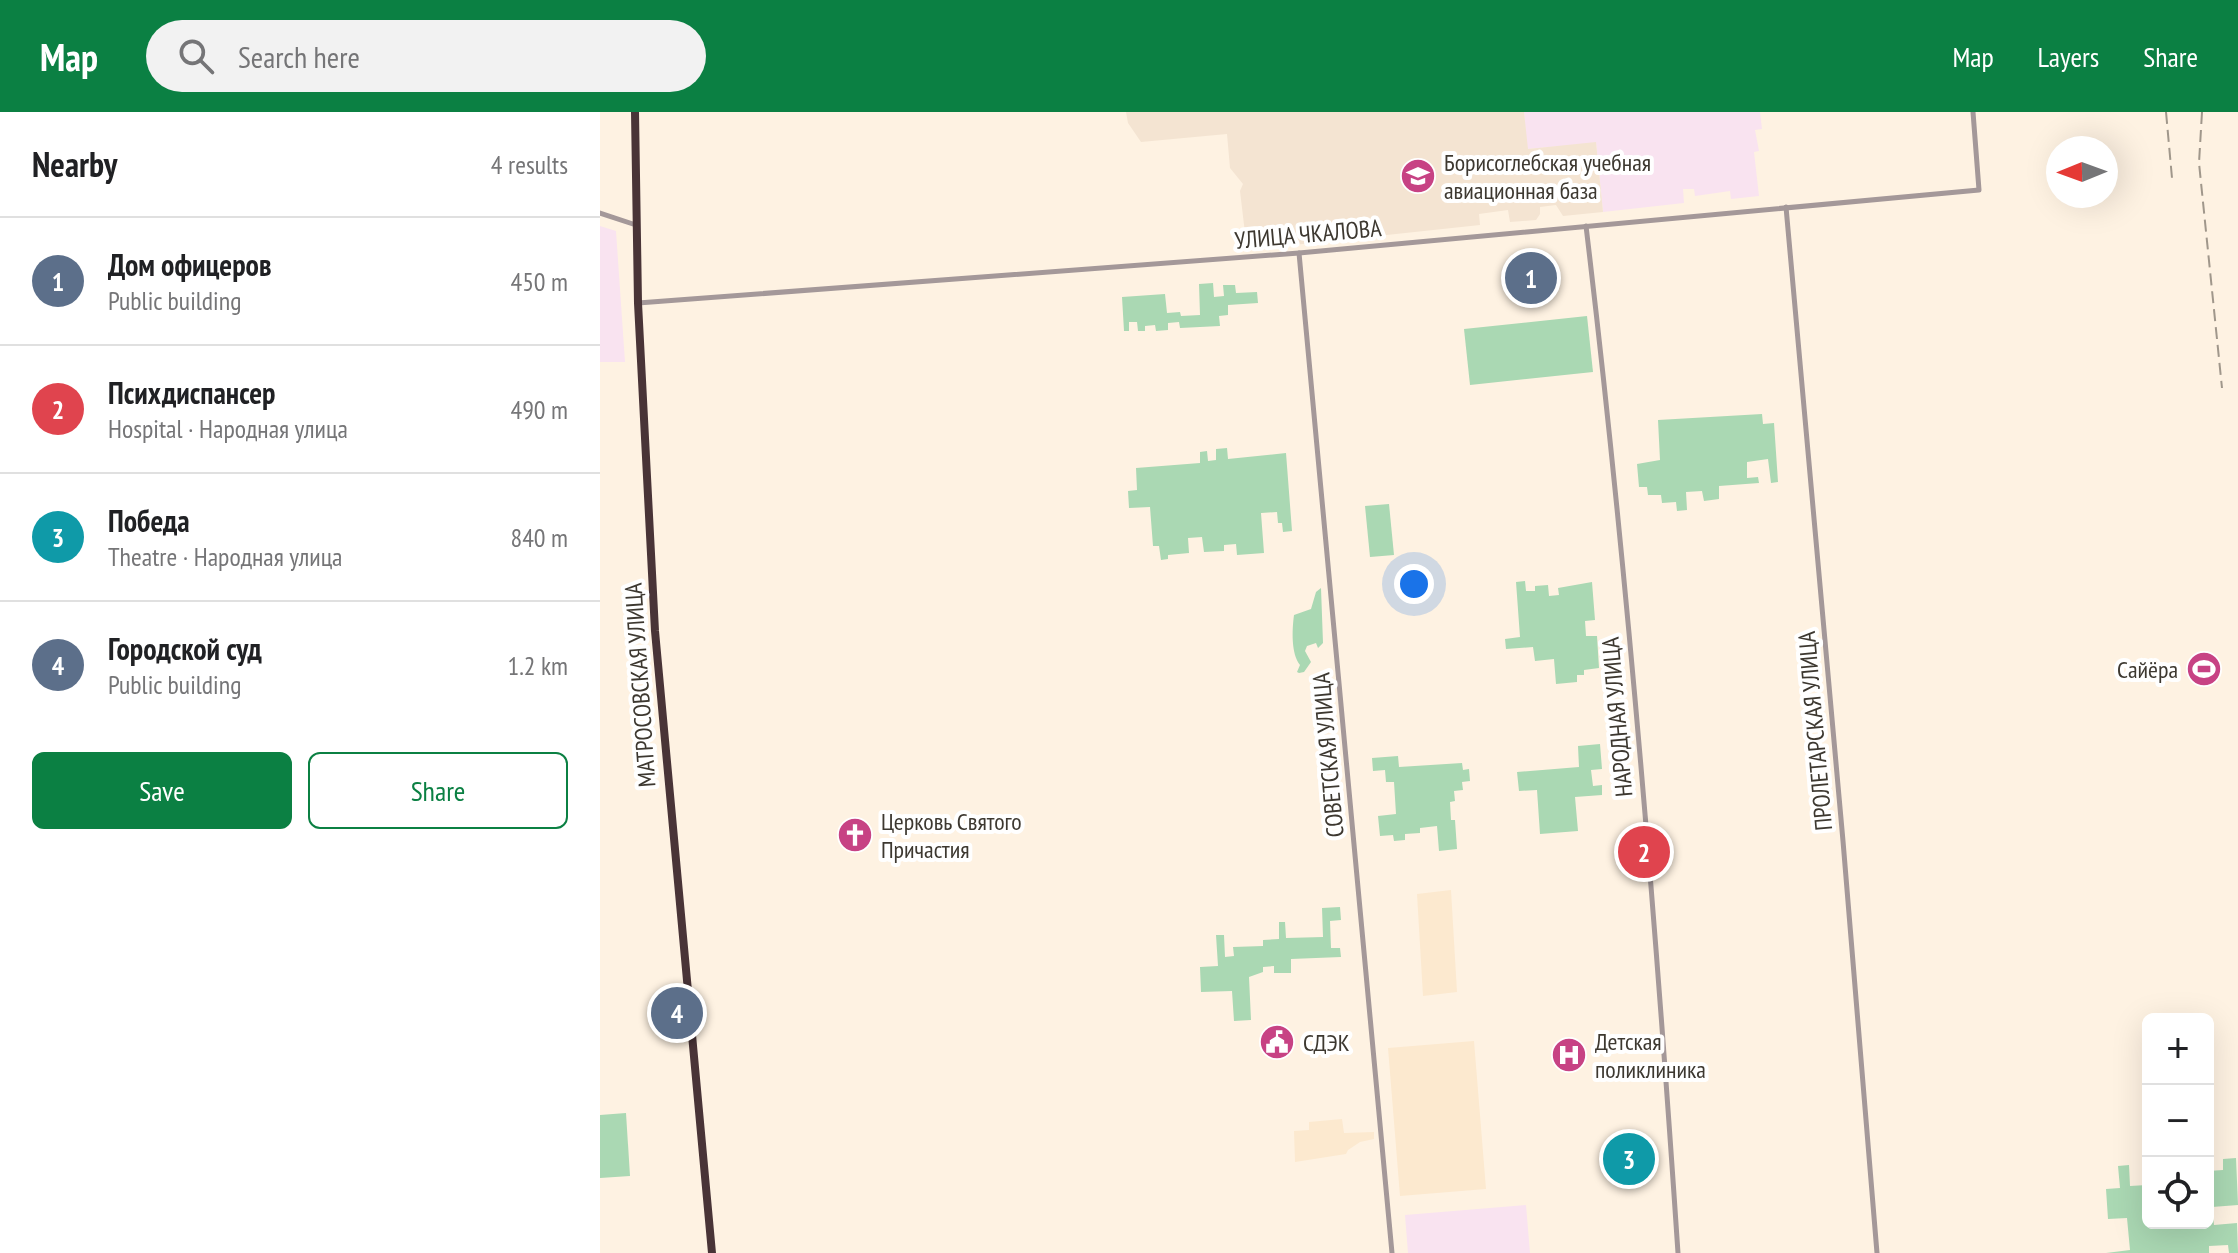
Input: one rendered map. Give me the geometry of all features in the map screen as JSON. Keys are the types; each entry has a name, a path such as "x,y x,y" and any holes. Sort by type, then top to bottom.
{"highway":[{"name":"МАТРОСОВСКАЯ УЛИЦА","path":"635,112 638,303 660,708 712,1253"}],"street":[{"name":"УЛИЦА ЧКАЛОВА","path":"638,303 1299,253 1979,190 1973,112"},
{"name":"ПРОЛЕТАРСКАЯ УЛИЦА","path":"1786,207 1877,1253"},
{"path":"600,213 636,225"},
{"name":"НАРОДНАЯ УЛИЦА","path":"1586,226 1605,382 1634,702 1678,1253"},
{"name":"СОВЕТСКАЯ УЛИЦА","path":"1299,253 1392,1253"}],"shaded area":[{"name":"Борисоглебская учебная авиационная база","path":"1126,112 1524,112 1528,149 1596,142 1603,212 1563,216 1556,205 1540,207 1536,220 1510,222 1508,210 1479,214 1480,225 1247,250 1240,191 1243,184 1230,168 1227,134 1141,142 1128,123"},
{"path":"1524,112 1760,112 1762,129 1755,130 1759,151 1754,152 1759,196 1731,199 1730,191 1695,196 1694,189 1683,189 1684,203 1603,212 1596,143 1527,149"},
{"path":"600,226 616,231 625,362 600,362"},
{"path":"1451,890 1457,992 1423,996 1417,894"},
{"path":"1474,1041 1486,1189 1400,1196 1388,1048"},
{"path":"1342,1119 1344,1133 1374,1132 1374,1139 1360,1142 1346,1154 1295,1162 1294,1131 1309,1130 1309,1122"},
{"path":"1526,1205 1530,1253 1408,1253 1405,1215"}],"green space":[{"path":"1213,283 1214,297 1224,296 1223,285 1235,285 1236,293 1257,292 1258,303 1228,305 1228,315 1219,316 1220,326 1180,328 1179,322 1168,323 1168,330 1156,331 1155,325 1138,331 1137,322 1129,322 1129,331 1124,331 1122,297 1165,294 1167,313 1200,315 1199,284"},
{"path":"1587,316 1593,372 1470,385 1464,329"},
{"path":"1762,414 1763,424 1774,423 1778,482 1771,483 1768,459 1747,462 1747,478 1758,477 1759,483 1719,486 1719,499 1704,501 1702,491 1686,492 1687,510 1677,511 1676,502 1662,503 1661,495 1648,495 1647,487 1639,487 1637,464 1660,460 1658,420"},
{"path":"1227,448 1228,459 1286,453 1292,531 1283,532 1277,512 1261,513 1264,553 1237,555 1236,544 1224,545 1224,551 1204,552 1202,537 1188,538 1189,553 1168,555 1168,559 1161,560 1159,546 1153,546 1150,507 1129,508 1128,491 1137,490 1136,468 1200,463 1200,452 1207,451 1208,461 1216,460 1216,449"},
{"path":"1389,504 1394,555 1370,557 1365,506"},
{"path":"1525,581 1526,591 1535,591 1535,586 1548,585 1549,596 1559,595 1558,588 1592,582 1595,620 1585,621 1586,636 1597,636 1599,668 1584,670 1584,675 1577,675 1577,682 1556,684 1554,659 1535,661 1533,647 1506,649 1505,639 1520,637 1516,582"},
{"path":"1321,588 1323,643 1318,648 1316,643 1307,646 1305,651 1311,662 1304,672 1299,673 1300,665 1293,642 1294,615 1311,609 1316,592"},
{"path":"1600,744 1602,769 1591,770 1593,786 1602,785 1602,795 1575,797 1578,831 1540,834 1537,790 1519,791 1517,772 1579,767 1578,746"},
{"path":"1398,756 1399,767 1462,763 1463,770 1469,769 1470,781 1462,782 1463,790 1454,791 1455,801 1450,802 1457,849 1439,851 1437,826 1420,828 1420,833 1405,834 1405,840 1394,841 1393,835 1380,836 1378,816 1396,814 1394,782 1386,782 1385,770 1373,771 1372,758"},
{"path":"1340,907 1341,920 1330,921 1331,948 1340,948 1341,957 1291,959 1291,973 1274,973 1274,966 1263,967 1263,972 1249,977 1251,1020 1234,1021 1232,991 1201,992 1200,967 1218,966 1216,935 1224,935 1225,957 1234,956 1233,947 1263,946 1263,940 1279,939 1279,922 1285,922 1286,938 1323,937 1322,908"},
{"path":"626,1113 630,1176 600,1178 600,1115"},
{"path":"2236,1158 2238,1205 2214,1207 2214,1171 2223,1170 2223,1159"},
{"path":"2129,1165 2130,1186 2142,1185 2142,1229 2214,1229 2214,1225 2237,1223 2238,1253 2229,1253 2228,1245 2209,1246 2209,1253 2106,1253 2130,1250 2127,1218 2108,1219 2106,1189 2120,1188 2118,1166"}],"railway":[{"path":"2166,112 2172,178"},
{"path":"2202,112 2199,163 2222,388"}],"place":[{"name":"Борисоглебская учебная авиационная база","path":"1418,176"},
{"name":"Дом офицеров","path":"1531,278"},
{"name":"Сайёра","path":"2204,669"},
{"name":"Церковь Святого Причастия","path":"855,835"},
{"name":"Психдиспансер","path":"1644,852"},
{"name":"Городской суд","path":"677,1013"},
{"name":"СДЭК","path":"1277,1042"},
{"name":"Детская поликлиника","path":"1569,1055"},
{"name":"Победа","path":"1629,1159"}]}
